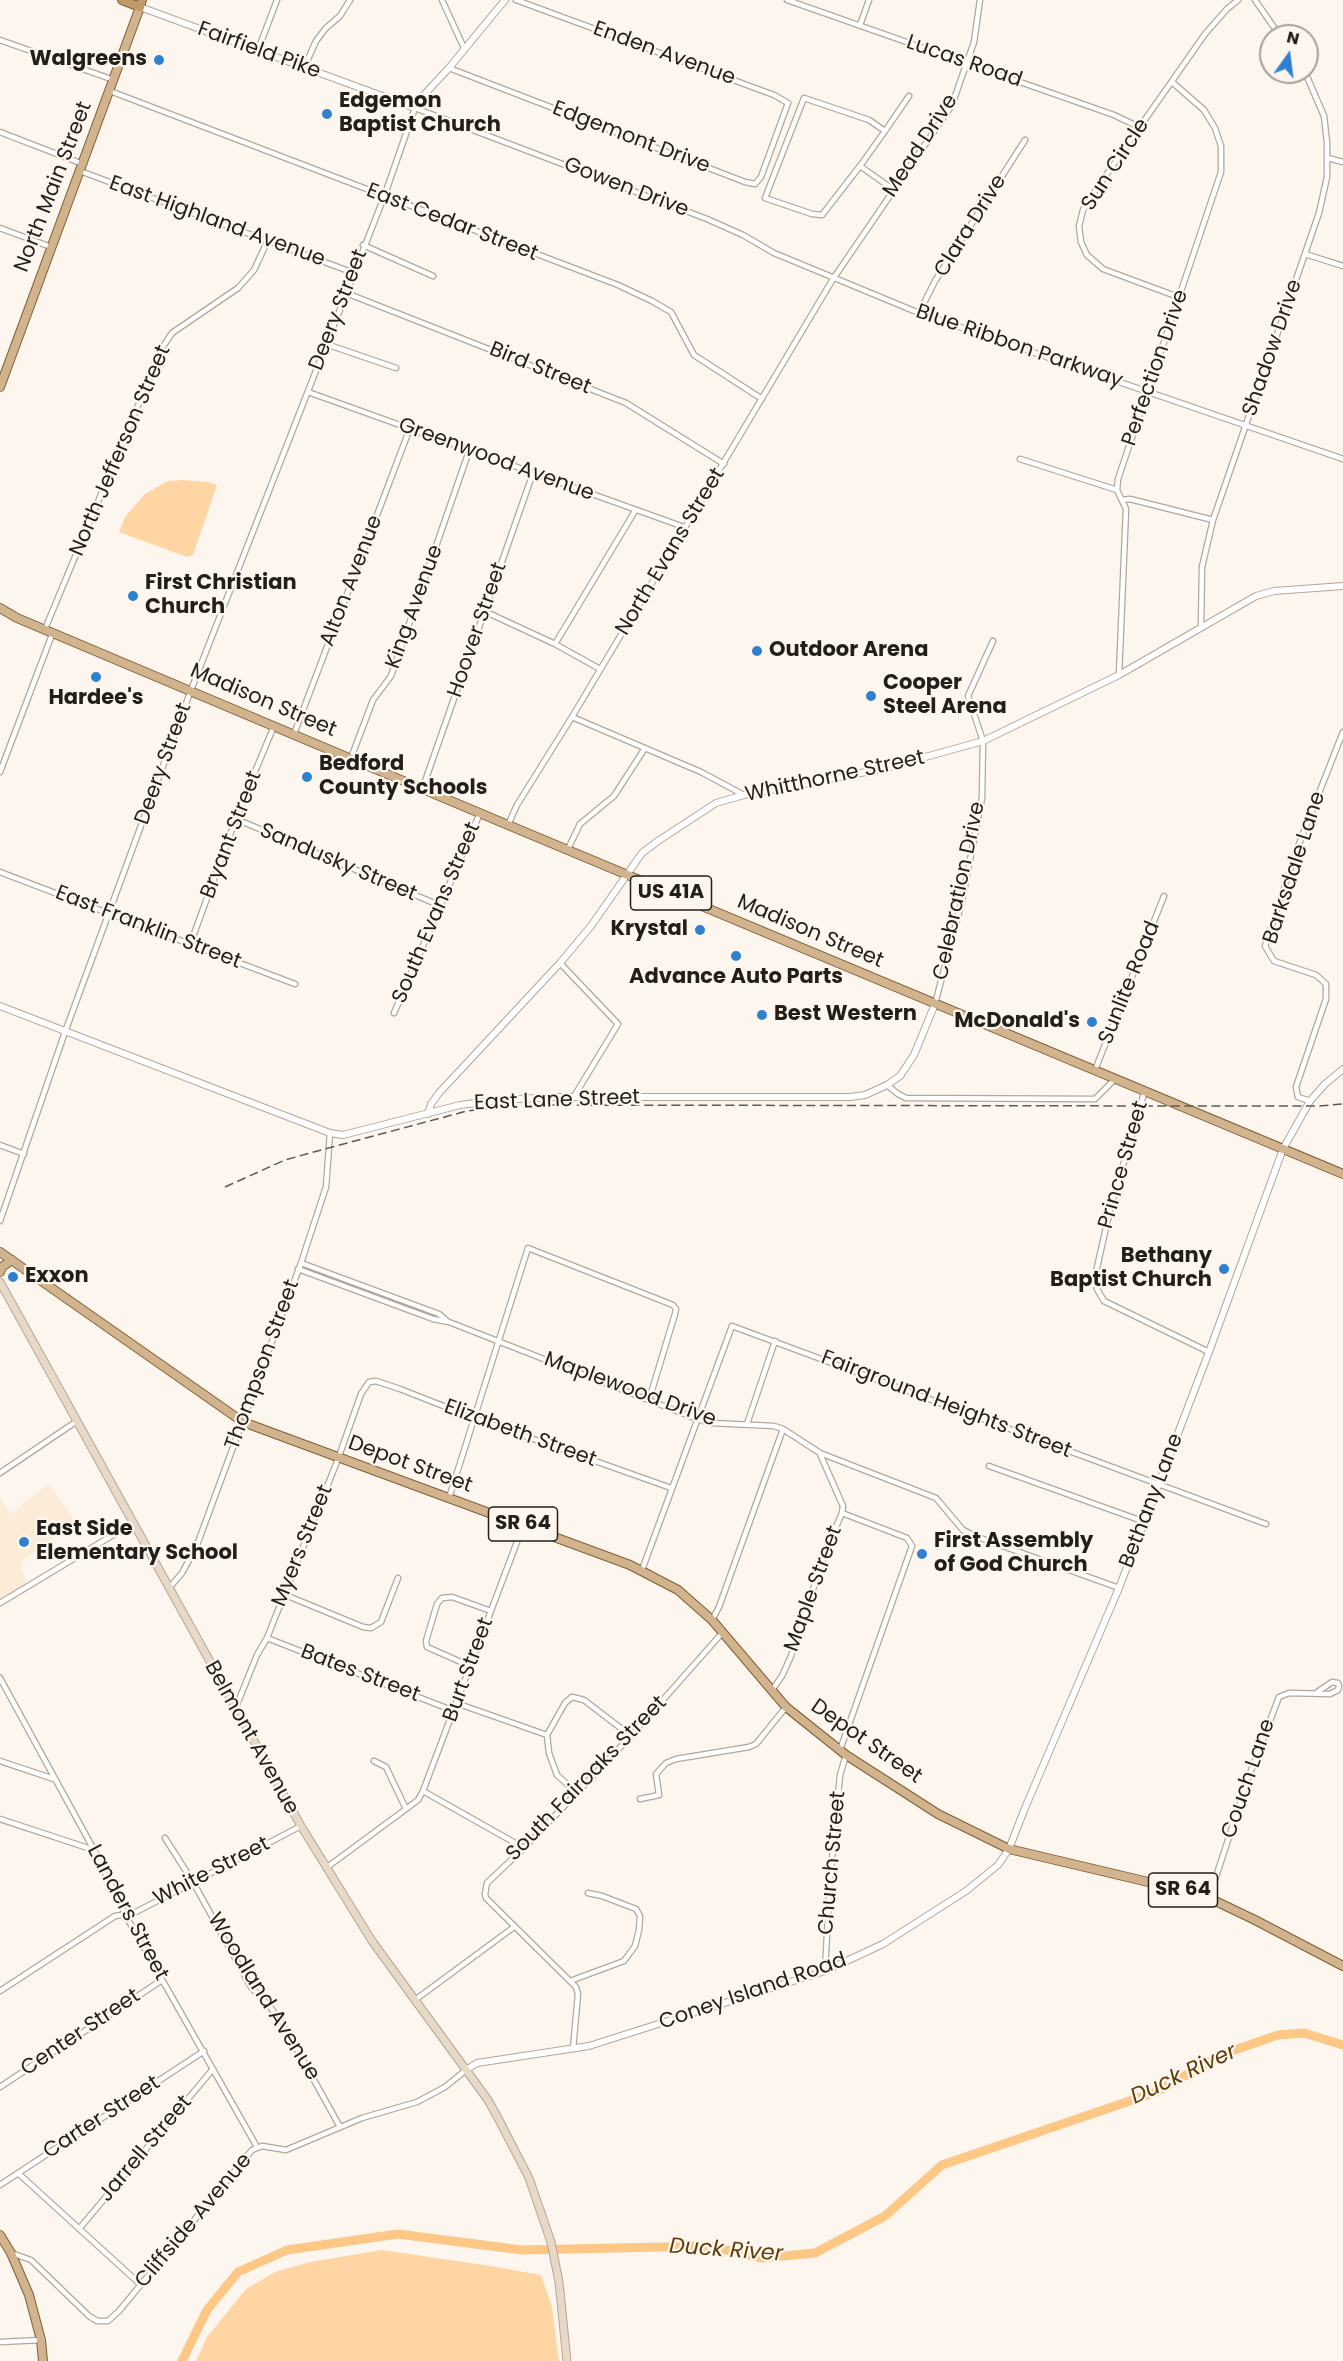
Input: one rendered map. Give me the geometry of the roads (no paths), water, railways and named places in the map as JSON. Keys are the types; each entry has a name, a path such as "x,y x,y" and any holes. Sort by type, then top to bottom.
{"highway":[{"path":"122,0 141,3"}],"main road":[{"name":"North Main Street","path":"0,387 141,3"},
{"name":"Madison Street","path":"0,608 508,825 1343,1174"},
{"name":"Depot Street","path":"0,1252 243,1422 642,1570 678,1590 712,1620 786,1707 843,1753 938,1814 1010,1849"},
{"path":"0,1272 12,1260"},
{"name":"Belmont Avenue","path":"0,1281 301,1826 372,1941 488,2100 529,2178 551,2242 559,2282 567,2361"},
{"name":"SR 64","path":"1010,1849 1182,1890 1209,1899 1343,1966"},
{"path":"0,2235 11,2253 34,2311 43,2361"}],"street":[{"path":"258,50 277,0"},
{"path":"304,68 316,40 340,16 350,0"},
{"path":"442,0 464,48"},
{"path":"415,108 505,0"},
{"name":"Enden Avenue","path":"516,0 774,95 788,103 779,126"},
{"name":"Lucas Road","path":"787,0 1114,115 1139,127"},
{"path":"860,25 869,0"},
{"name":"Mead Drive","path":"833,279 952,105 974,42 980,0"},
{"name":"Sun Circle","path":"1180,298 1103,269 1087,255 1081,242 1079,226 1083,210 1139,127 1205,34 1238,0"},
{"path":"1255,0 1272,24"},
{"name":"Fairfield Pike","path":"141,3 304,68 415,108"},
{"path":"0,40 114,80"},
{"name":"Edgemont Drive","path":"448,68 754,184 761,177 779,126"},
{"name":"Perfection Drive","path":"1117,490 1118,479 1221,172 1221,146 1215,128 1204,110 1172,82"},
{"name":"Shadow Drive","path":"1201,626 1202,567 1213,520 1319,213 1327,177 1328,158 1324,116 1310,84"},
{"name":"East Cedar Street","path":"110,91 618,285 652,301 671,312 694,355 762,399"},
{"path":"885,131 870,120 804,98 765,198 812,214 822,215 860,166 885,131 909,96"},
{"name":"Deery Street","path":"0,1221 65,1032 191,690 327,344 363,245 384,197 415,108"},
{"name":"Gowen Drive","path":"415,108 707,219 743,235 774,253 833,279"},
{"name":"East Highland Avenue","path":"0,132 81,168 354,273"},
{"name":"Clara Drive","path":"919,313 935,281 1025,140"},
{"path":"1328,158 1343,162"},
{"path":"860,166 894,190"},
{"path":"0,228 51,247"},
{"name":"North Jefferson Street","path":"0,772 49,630 162,348 172,333 238,288 254,270 268,240"},
{"path":"363,245 433,276"},
{"path":"1305,254 1343,266"},
{"name":"Blue Ribbon Parkway","path":"833,279 919,313 1343,459"},
{"name":"North Evans Street","path":"508,825 516,805 572,717 833,279"},
{"name":"Bird Street","path":"346,293 626,403 724,464"},
{"path":"327,344 396,368"},
{"name":"Greenwood Avenue","path":"308,392 410,428 469,452 684,527"},
{"name":"Alton Avenue","path":"294,734 410,428"},
{"name":"King Avenue","path":"351,758 373,700 391,676 469,452"},
{"path":"1020,459 1117,490 1122,500 1126,509 1119,675"},
{"name":"Hoover Street","path":"423,787 533,473"},
{"path":"1122,500 1130,499 1213,520"},
{"path":"555,644 635,511"},
{"name":"Whitthorne Street","path":"428,1114 431,1104 440,1093 560,963 591,926 642,853 716,803 744,795 882,769 982,741 1119,675 1201,626 1267,592 1343,586"},
{"path":"484,611 555,644 600,669"},
{"name":"Celebration Drive","path":"934,1004 962,901 982,798 982,741 968,696 993,641"},
{"path":"572,717 700,772 744,795"},
{"name":"Bryant Street","path":"190,945 236,819 275,726"},
{"name":"Barksdale Lane","path":"1310,1101 1298,1097 1296,1087 1326,999 1326,984 1316,975 1274,961 1265,946 1297,849 1343,732"},
{"path":"568,849 580,824 614,796 645,748"},
{"name":"South Evans Street","path":"394,1013 480,813"},
{"name":"Sandusky Street","path":"236,819 441,906"},
{"name":"East Franklin Street","path":"0,872 295,984"},
{"name":"Sunlite Road","path":"1095,1070 1164,896"},
{"path":"560,963 618,1024 573,1098"},
{"name":"East Lane Street","path":"0,1006 330,1133 343,1135 362,1132 460,1105 499,1100 865,1095 900,1076 914,1055 934,1004"},
{"path":"1283,1149 1310,1101 1343,1069"},
{"path":"887,1085 906,1098 1095,1099 1115,1079"},
{"name":"Prince Street","path":"1144,1090 1110,1210 1096,1272 1096,1289 1104,1300 1209,1352"},
{"name":"Thompson Street","path":"169,1588 182,1573 196,1545 301,1263 326,1187 330,1133"},
{"path":"0,1145 24,1154"},
{"name":"Bethany Lane","path":"1010,1849 1145,1522 1283,1149"},
{"path":"449,1498 528,1248 673,1305 676,1309 675,1314 648,1400"},
{"path":"301,1263 439,1314 449,1322"},
{"path":"298,1269 433,1319 449,1322"},
{"name":"Maplewood Drive","path":"449,1322 697,1419 711,1423 774,1426 819,1453 936,1498 963,1530 975,1536 1119,1588"},
{"name":"Fairground Heights Street","path":"697,1419 732,1326 1266,1524"},
{"path":"747,1424 775,1341"},
{"name":"Elizabeth Street","path":"369,1382 376,1381 400,1389 474,1418 672,1488"},
{"name":"Myers Street","path":"235,1710 257,1655 267,1638 338,1459 361,1394 369,1382"},
{"path":"642,1570 697,1419"},
{"path":"0,1473 77,1421"},
{"path":"712,1620 719,1607 783,1430"},
{"name":"Maple Street","path":"772,1690 782,1676 791,1656 826,1550 842,1513 843,1506 819,1453"},
{"path":"988,1466 1145,1522"},
{"name":"Church Street","path":"825,1971 830,1879 843,1753 912,1546 907,1538 842,1513"},
{"path":"0,1603 133,1523"},
{"name":"Burt Street","path":"326,1868 418,1800 454,1711 523,1525"},
{"path":"283,1594 371,1628 381,1622 398,1578"},
{"path":"470,1666 427,1647 426,1641 437,1604 442,1598 452,1597 491,1611"},
{"name":"South Fairoaks Street","path":"570,1981 486,1898 487,1882 524,1848 630,1736 723,1632"},
{"name":"Bates Street","path":"267,1638 454,1711"},
{"name":"Landers Street","path":"0,1678 94,1850 126,1916 257,2146"},
{"name":"Couch Lane","path":"1209,1899 1249,1776 1279,1697 1289,1693 1316,1693"},
{"path":"577,1792 557,1775 553,1768 547,1735 564,1703 572,1697 584,1700 630,1736"},
{"path":"456,1703 547,1735"},
{"path":"640,1799 659,1795 656,1774 666,1763 676,1759 756,1744 786,1707"},
{"path":"0,1761 54,1779"},
{"path":"374,1761 386,1767 406,1809"},
{"path":"423,1791 524,1848"},
{"path":"0,1819 94,1850"},
{"name":"White Street","path":"0,1991 115,1916 126,1916 301,1826"},
{"name":"Woodland Avenue","path":"165,1838 193,1882 251,1987 271,2008 289,2035 340,2127"},
{"name":"Coney Island Road","path":"466,2070 477,2063 573,2049 598,2043 825,1971 883,1944 966,1891 998,1865 1010,1849"},
{"path":"573,2049 578,1994 570,1981 624,1961 635,1946 639,1930 640,1916 636,1909 588,1893"},
{"path":"415,2000 514,1927"},
{"name":"Center Street","path":"0,2087 162,1980"},
{"name":"Carter Street","path":"0,2185 204,2051"},
{"name":"Jarrell Street","path":"79,2229 213,2069"},
{"name":"Cliffside Avenue","path":"11,2253 31,2260 97,2321 108,2321 113,2318 257,2146 286,2150 340,2127 417,2102 452,2083 466,2070"},
{"path":"18,2173 141,2285"},
{"path":"0,2342 40,2340"}],"waterway":[{"name":"Duck River","path":"182,2361 207,2310 238,2272 287,2250 398,2234 522,2250 708,2246 762,2258 815,2253 885,2216 942,2165 1156,2092 1226,2053 1278,2035 1304,2033 1343,2045"}],"railway":[{"path":"225,1187 285,1160 310,1153 467,1111 519,1105 1319,1106 1343,1104"}],"place":[{"name":"Walgreens","path":"159,60"},
{"name":"Edgemon Baptist Church","path":"327,114"},
{"name":"First Christian Church","path":"133,596"},
{"name":"Outdoor Arena","path":"757,651"},
{"name":"Hardee's","path":"96,677"},
{"name":"Cooper Steel Arena","path":"871,696"},
{"name":"Bedford County Schools","path":"307,777"},
{"name":"Krystal","path":"700,930"},
{"name":"Advance Auto Parts","path":"736,956"},
{"name":"Best Western","path":"762,1015"},
{"name":"McDonald's","path":"1092,1022"},
{"name":"Bethany Baptist Church","path":"1224,1269"},
{"name":"Exxon","path":"13,1277"},
{"name":"East Side Elementary School","path":"24,1542"},
{"name":"First Assembly of God Church","path":"922,1554"}]}
